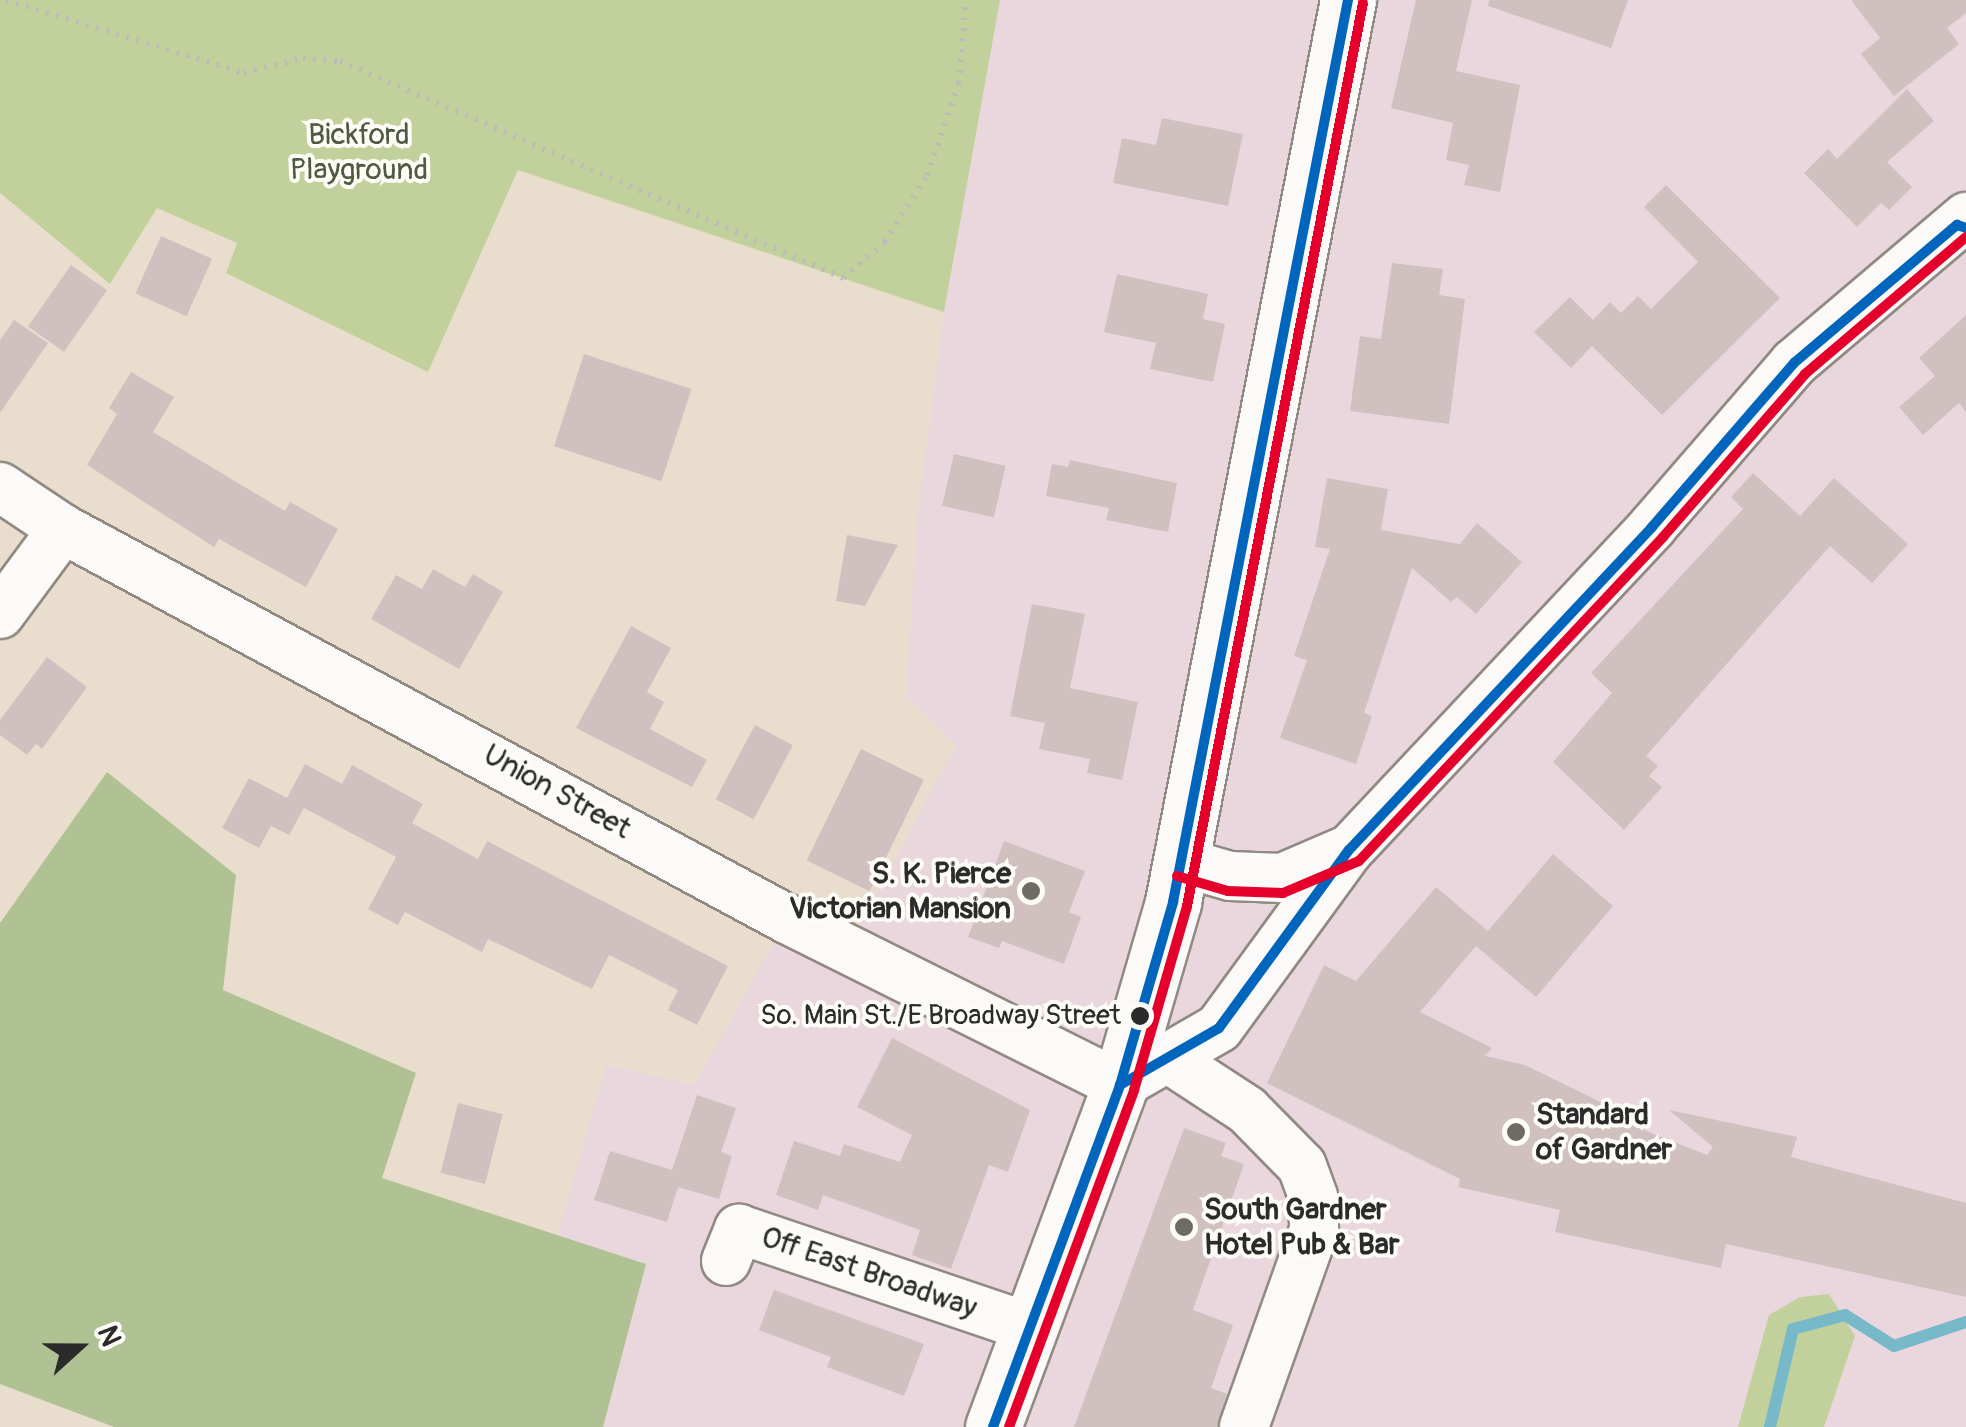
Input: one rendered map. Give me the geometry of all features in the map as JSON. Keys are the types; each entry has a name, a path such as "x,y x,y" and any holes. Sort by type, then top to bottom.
{"main road":[{"path":"993,1427 1120,1085 1181,862 1348,0"}],"street":[{"path":"1120,1085 1219,1028 1349,850 1652,527 1794,362 1963,223"},
{"name":"Union Street","path":"0,487 62,529 787,919 1120,1085"},
{"path":"0,614 62,529"},
{"path":"1181,862 1230,876 1282,878 1349,850"},
{"path":"1168,1059 1247,1110 1302,1166 1313,1197 1314,1230 1244,1427"},
{"name":"Off East Broadway","path":"726,1260 740,1230 1032,1328"}],"path":[{"path":"6,0 244,73 303,58 340,61 843,278 884,242 927,175 958,83 966,0"}],"shaded area":[{"path":"1000,0 1966,0 1966,1427 603,1427 646,1264 557,1235 606,1065 694,1085 787,919 847,949 956,745 906,697 917,518 944,312"}],"green space":[{"name":"Bickford Playground","path":"0,0 1000,0 944,312 518,170 428,372 226,273 237,243 157,208 110,284 0,193"},
{"path":"107,772 236,875 223,990 416,1073 382,1178 646,1264 603,1427 114,1427 0,1384 0,923"},
{"path":"1829,1294 1855,1336 1824,1427 1738,1427 1769,1315 1800,1297"}],"building":[{"path":"1416,0 1472,0 1456,71 1520,85 1500,192 1464,185 1469,165 1446,160 1453,123 1391,108"},
{"path":"1489,0 1628,0 1611,48 1488,6"},
{"path":"1851,0 1966,0 1966,13 1947,28 1959,44 1894,96 1861,54 1880,38"},
{"path":"1907,89 1934,121 1887,162 1912,187 1889,210 1881,203 1857,227 1804,173 1828,149 1837,159"},
{"path":"1162,118 1243,134 1228,206 1113,183 1122,138 1156,145"},
{"path":"1666,185 1780,298 1662,415 1592,346 1571,368 1534,332 1570,297 1593,320 1610,302 1621,313 1638,296 1651,309 1698,262 1644,207"},
{"path":"161,236 212,259 187,316 135,294"},
{"path":"1392,263 1443,269 1439,295 1465,299 1449,424 1350,411 1360,336 1381,339"},
{"path":"71,265 107,290 64,352 28,326"},
{"path":"1117,274 1208,294 1203,319 1225,324 1213,382 1150,369 1156,343 1104,332"},
{"path":"1966,315 1966,412 1959,403 1923,435 1899,407 1935,376 1919,358"},
{"path":"14,320 48,343 0,413 0,340"},
{"path":"584,354 691,389 661,481 554,446"},
{"path":"131,372 174,397 153,432 285,511 290,502 338,529 306,587 219,539 214,547 87,465 117,414 109,408"},
{"path":"954,454 1006,466 994,518 942,506"},
{"path":"1070,460 1177,483 1168,532 1106,520 1109,508 1046,496 1052,464 1068,467"},
{"path":"1753,473 1800,516 1834,478 1908,544 1872,583 1830,546 1646,756 1658,766 1649,776 1662,787 1624,830 1553,762 1612,693 1591,673 1743,509 1731,497"},
{"path":"1327,478 1388,489 1381,530 1460,544 1477,523 1522,562 1476,614 1457,597 1451,602 1412,568 1364,713 1372,716 1356,764 1280,738 1307,660 1294,656 1330,549 1315,547"},
{"path":"847,535 898,545 865,606 836,601"},
{"path":"433,569 465,587 473,574 503,592 459,669 371,619 396,575 422,589"},
{"path":"1032,604 1085,614 1070,688 1138,702 1122,780 1087,773 1090,759 1039,749 1045,723 1010,716"},
{"path":"631,626 671,648 647,692 664,702 650,729 707,760 692,787 576,728"},
{"path":"47,657 87,687 42,749 36,744 27,755 0,735 0,720"},
{"path":"755,725 793,745 754,819 716,799"},
{"path":"861,749 924,780 870,891 807,860"},
{"path":"305,764 342,784 352,765 423,804 412,823 478,859 487,841 728,966 697,1025 668,1010 678,990 609,955 592,989 488,939 482,952 405,912 398,925 368,909 396,857 304,808 289,835 271,826 259,848 222,828 249,778 287,798"},
{"name":"S. K. Pierce Victorian Mansion","path":"1004,841 1085,871 1069,912 1081,917 1064,964 1002,941 999,948 968,937"},
{"name":"Standard of Gardner","path":"1553,854 1613,906 1536,997 1476,946 1420,1012 1492,1048 1485,1056 1525,1065 1621,1112 1619,1120 1707,1155 1713,1147 1669,1110 1797,1137 1791,1157 1966,1203 1966,1297 1726,1244 1721,1268 1555,1232 1560,1210 1458,1187 1460,1179 1267,1083 1324,965 1356,981 1436,887 1488,931"},
{"path":"892,1038 1030,1110 1008,1172 989,1165 951,1269 912,1255 920,1230 823,1195 818,1210 776,1195 794,1141 840,1156 844,1144 900,1162 912,1135 857,1107"},
{"path":"697,1095 736,1108 721,1152 732,1156 719,1199 678,1187 667,1222 594,1200 610,1151 672,1170"},
{"path":"458,1103 503,1114 485,1184 441,1173"},
{"path":"1184,1128 1226,1143 1221,1156 1244,1164 1193,1310 1233,1325 1211,1388 1227,1394 1217,1427 1074,1427"},
{"path":"774,1290 924,1344 904,1396 827,1367 831,1357 759,1330"}],"waterway":[{"path":"1770,1427 1793,1329 1845,1315 1894,1346 1966,1322"}],"transit line":[{"path":"993,1427 1120,1085 1173,902 1348,0"},
{"path":"1009,1427 1134,1090 1187,906 1363,3"},
{"path":"1120,1085 1219,1028 1349,850 1652,527 1794,363 1957,225 1966,228"},
{"path":"1177,876 1228,891 1283,893 1359,861 1663,537 1805,374 1966,237"}],"place":[{"name":"S. K. Pierce Victorian Mansion","path":"1031,891"},
{"name":"So. Main St./E Broadway Street","path":"1140,1016"},
{"name":"Standard of Gardner","path":"1516,1132"},
{"name":"South Gardner Hotel Pub & Bar","path":"1184,1227"}]}
